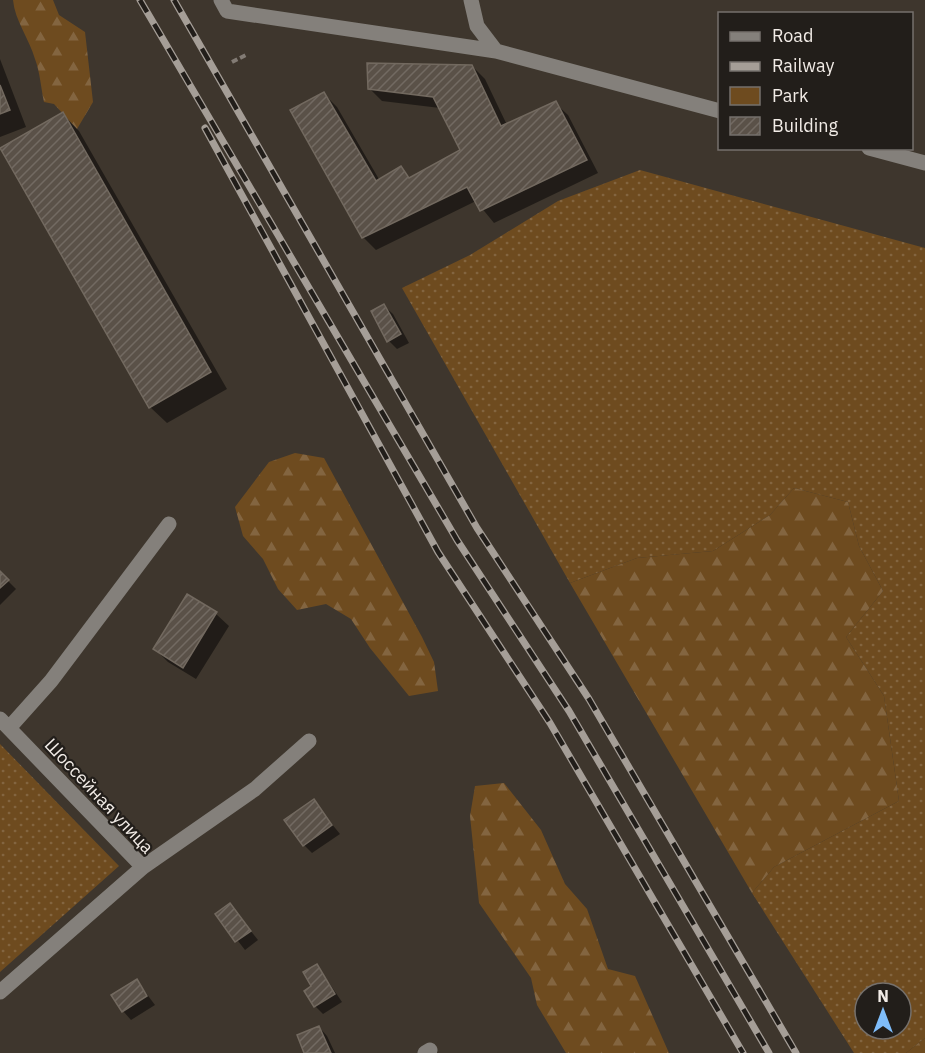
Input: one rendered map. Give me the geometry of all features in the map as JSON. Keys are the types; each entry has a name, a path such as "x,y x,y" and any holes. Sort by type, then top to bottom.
{"street":[{"path":"471,0 477,26 496,51"},
{"path":"224,6 496,51 718,110"},
{"path":"876,150 925,163"},
{"path":"4,723 51,681 169,524"},
{"name":"Шоссейная улица","path":"0,992 143,867 4,723"},
{"path":"143,867 255,789 309,741"}],"path":[{"path":"232,62 246,55"}],"green space":[{"path":"13,0 53,0 59,15 85,32 93,102 77,129 54,104 44,102 37,64 16,15"},
{"path":"640,170 925,248 925,1038 906,1053 854,1053 752,893 774,867 899,801 884,696 846,637 883,591 859,546 848,502 794,488 770,515 713,551 637,558 570,583 402,288 470,255 558,201"},
{"path":"295,453 324,458 422,637 434,662 438,691 409,696 370,648 351,619 326,604 297,610 278,589 263,559 243,536 235,507 269,462"},
{"path":"794,488 848,502 859,546 883,591 846,637 884,696 899,801 774,867 752,893 570,583 637,558 713,551 770,515"},
{"path":"0,744 119,866 0,972"},
{"path":"504,783 541,830 565,884 587,909 608,969 635,976 669,1053 566,1053 537,1005 531,978 479,903 470,816 475,786"},
{"path":"925,1038 925,1053 906,1053"}],"building":[{"path":"367,63 472,65 501,126 556,101 587,160 480,211 467,187 362,238 290,110 324,92 376,181 401,166 409,178 460,150 433,97 368,89"},
{"path":"0,85 10,110 0,114"},
{"path":"63,112 211,372 149,408 0,148"},
{"path":"384,304 401,334 387,342 371,311"},
{"path":"0,571 9,580 0,588"},
{"path":"187,594 217,612 183,668 153,649"},
{"path":"314,799 332,825 303,846 284,820"},
{"path":"230,903 251,931 235,942 215,914"},
{"path":"317,964 335,994 314,1007 304,991 311,986 303,972"},
{"path":"137,979 147,996 122,1012 111,995"},
{"path":"319,1026 331,1053 304,1053 297,1035"}],"railway":[{"path":"140,0 457,540 569,711 769,1053"},
{"path":"174,0 477,528 589,699 796,1053"},
{"path":"205,128 438,552 550,723 743,1053"}]}
